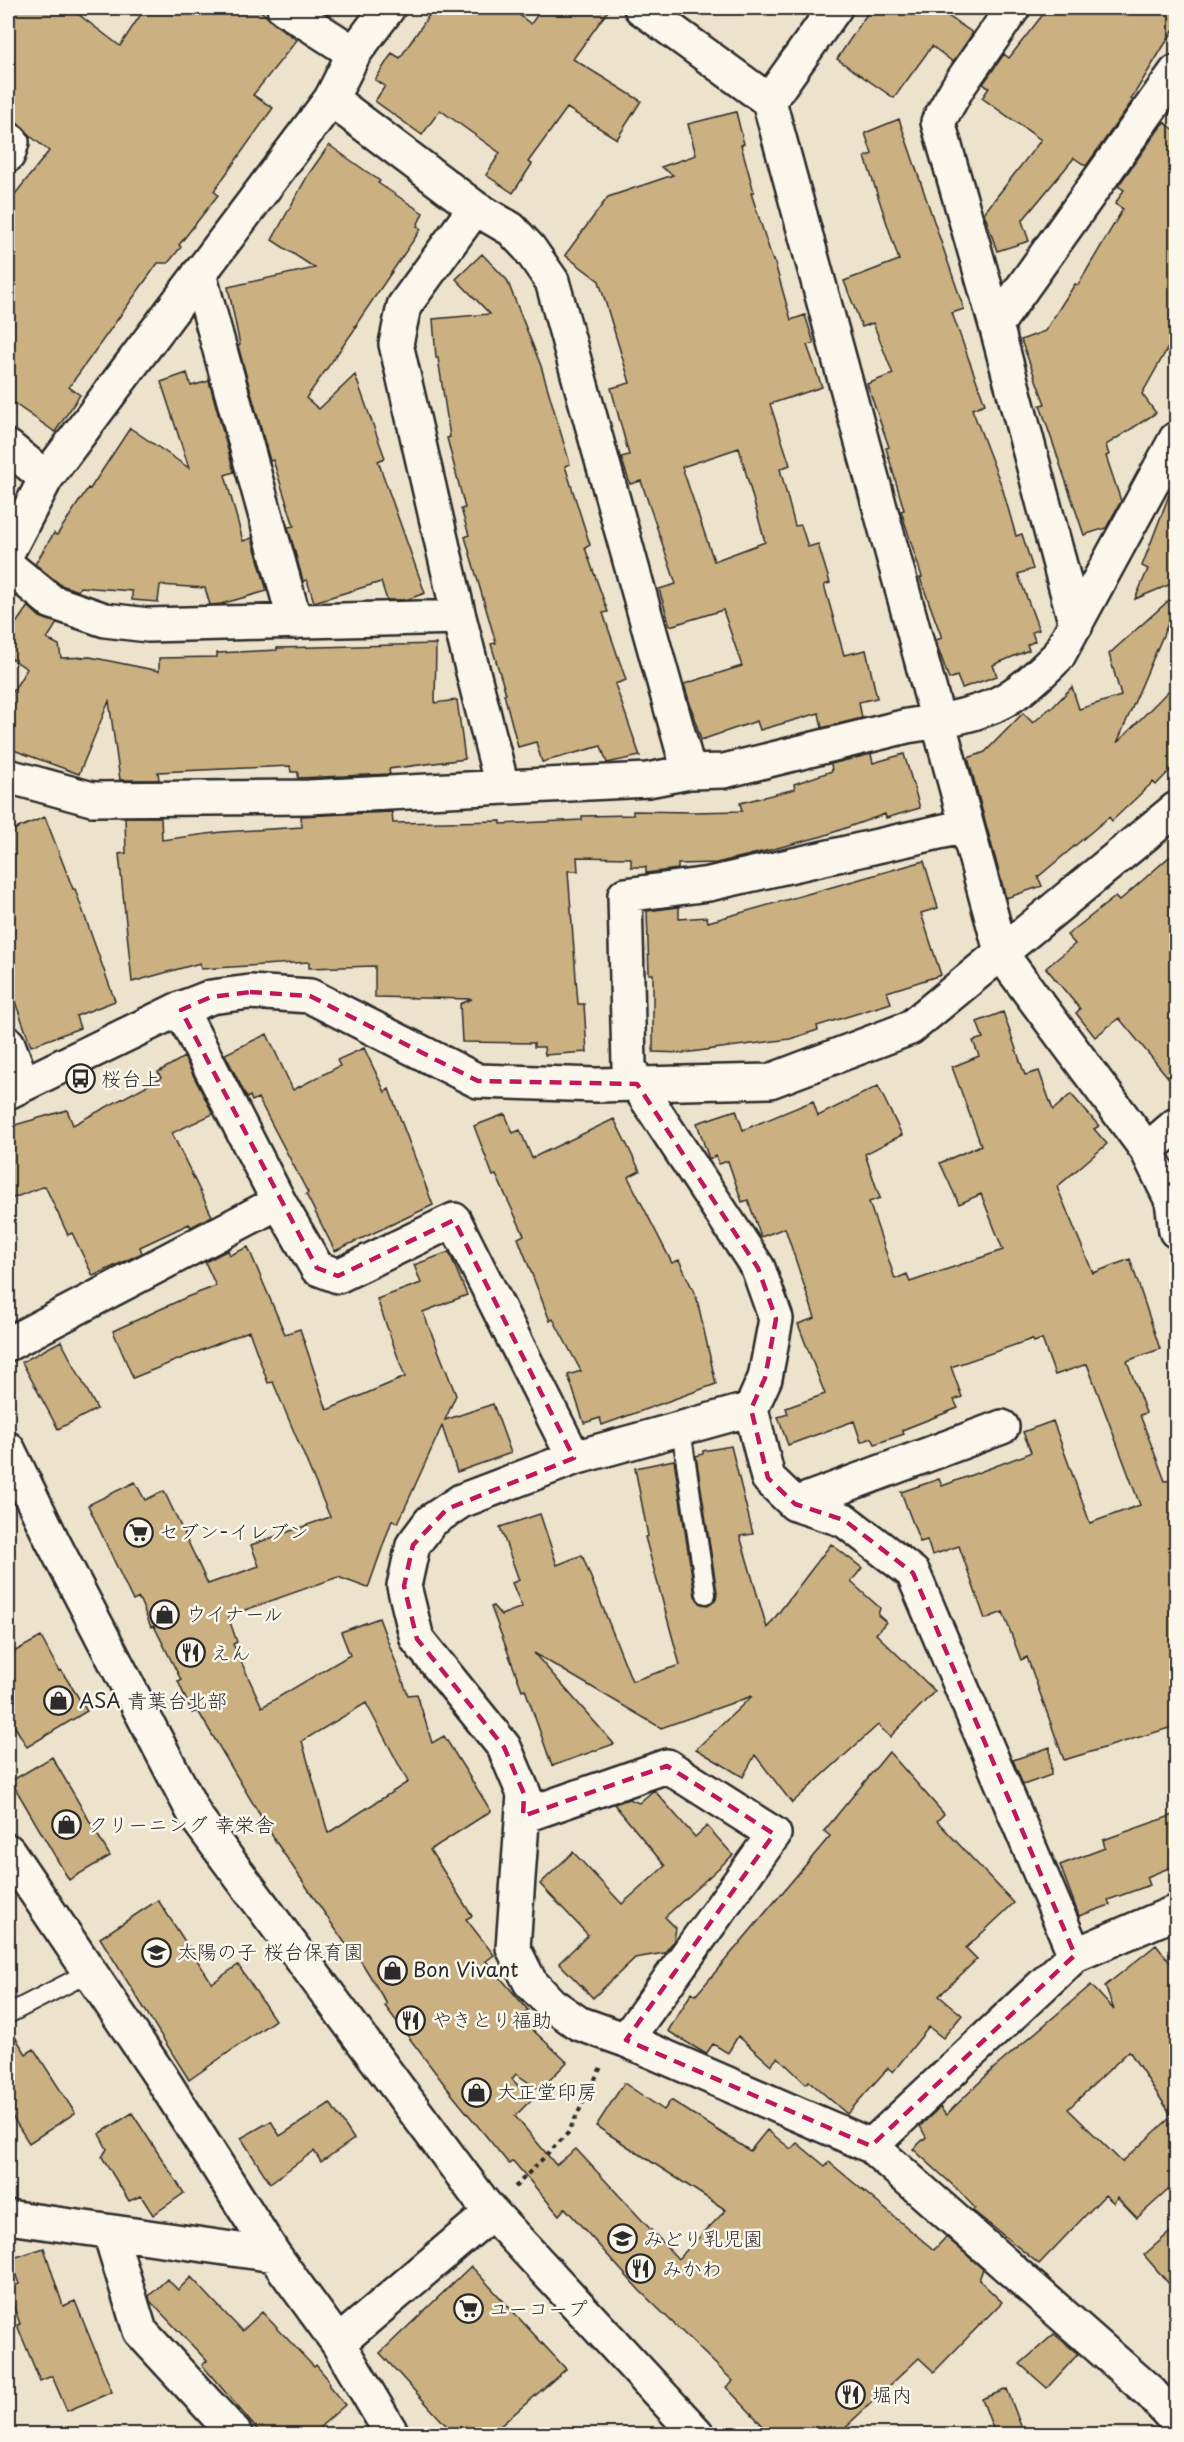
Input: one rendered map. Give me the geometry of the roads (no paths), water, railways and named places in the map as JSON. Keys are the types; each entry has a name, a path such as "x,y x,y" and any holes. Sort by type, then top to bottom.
{"street":[{"path":"285,8 354,53"},
{"path":"8,550 46,478 331,99 354,53 388,8"},
{"path":"640,8 769,101 1002,955 1147,1150 1172,1202 1176,1231"},
{"path":"769,101 835,8"},
{"path":"1013,8 958,87 938,122 996,325 1076,625"},
{"path":"996,325 1176,72"},
{"path":"331,99 475,208 511,229 529,248 552,281 688,772"},
{"path":"8,139 12,142 8,155"},
{"path":"475,208 404,306 396,344 459,617 502,786"},
{"path":"199,274 295,622"},
{"path":"8,776 92,799 309,797 648,780 688,772 724,771 993,706 1033,681 1058,656 1176,439"},
{"path":"8,447 46,478"},
{"path":"8,566 52,602 105,620 148,625 459,617"},
{"path":"8,1044 15,1088 175,1011 211,997 250,992 310,996 478,1082 597,1085 770,1081 910,1028 1002,955 1176,809"},
{"path":"966,826 709,884 625,895 628,1066 637,1084 758,1268 776,1319 765,1378 751,1409 768,1478 795,1504 844,1520 913,1573 1075,1955"},
{"path":"182,1010 279,1202 317,1268 338,1276 454,1220 574,1458"},
{"path":"1147,1150 1176,1125"},
{"path":"8,1344 279,1202"},
{"path":"751,1409 574,1458 461,1501 430,1521 413,1545 404,1586 417,1639 504,1747 524,1794 513,1948 530,1982 551,2004 578,2023 621,2038 871,2146 1150,2392 1176,2421"},
{"path":"795,1504 1002,1426"},
{"path":"8,1449 52,1540 196,1817 491,2213 697,2434"},
{"path":"523,1816 667,1766 774,1834 621,2038"},
{"path":"8,1851 162,2077 273,2255 338,2343 379,2429"},
{"path":"871,2146 1075,1955 1176,1912"},
{"path":"338,2343 491,2213"},
{"path":"8,2217 273,2255"},
{"path":"110,2233 140,2331 235,2434"}],"lane":[{"path":"681,1430 706,1594"},
{"path":"8,2014 90,1972"}],"place":[{"name":"桜台上","path":"80,1079"},
{"name":"セブン-イレブン","path":"138,1532"},
{"name":"ウイナール","path":"165,1614"},
{"name":"えん","path":"190,1653"},
{"name":"ASA 青葉台北部","path":"58,1701"},
{"name":"クリーニング 幸栄舎","path":"67,1825"},
{"name":"太陽の子 桜台保育園","path":"156,1952"},
{"name":"Bon Vivant","path":"392,1970"},
{"name":"やきとり福助","path":"411,2020"},
{"name":"大正堂印房","path":"476,2092"},
{"name":"みどり乳児園","path":"622,2239"},
{"name":"みかわ","path":"641,2269"},
{"name":"ユーコープ","path":"468,2309"},
{"name":"堀内","path":"851,2395"}]}
